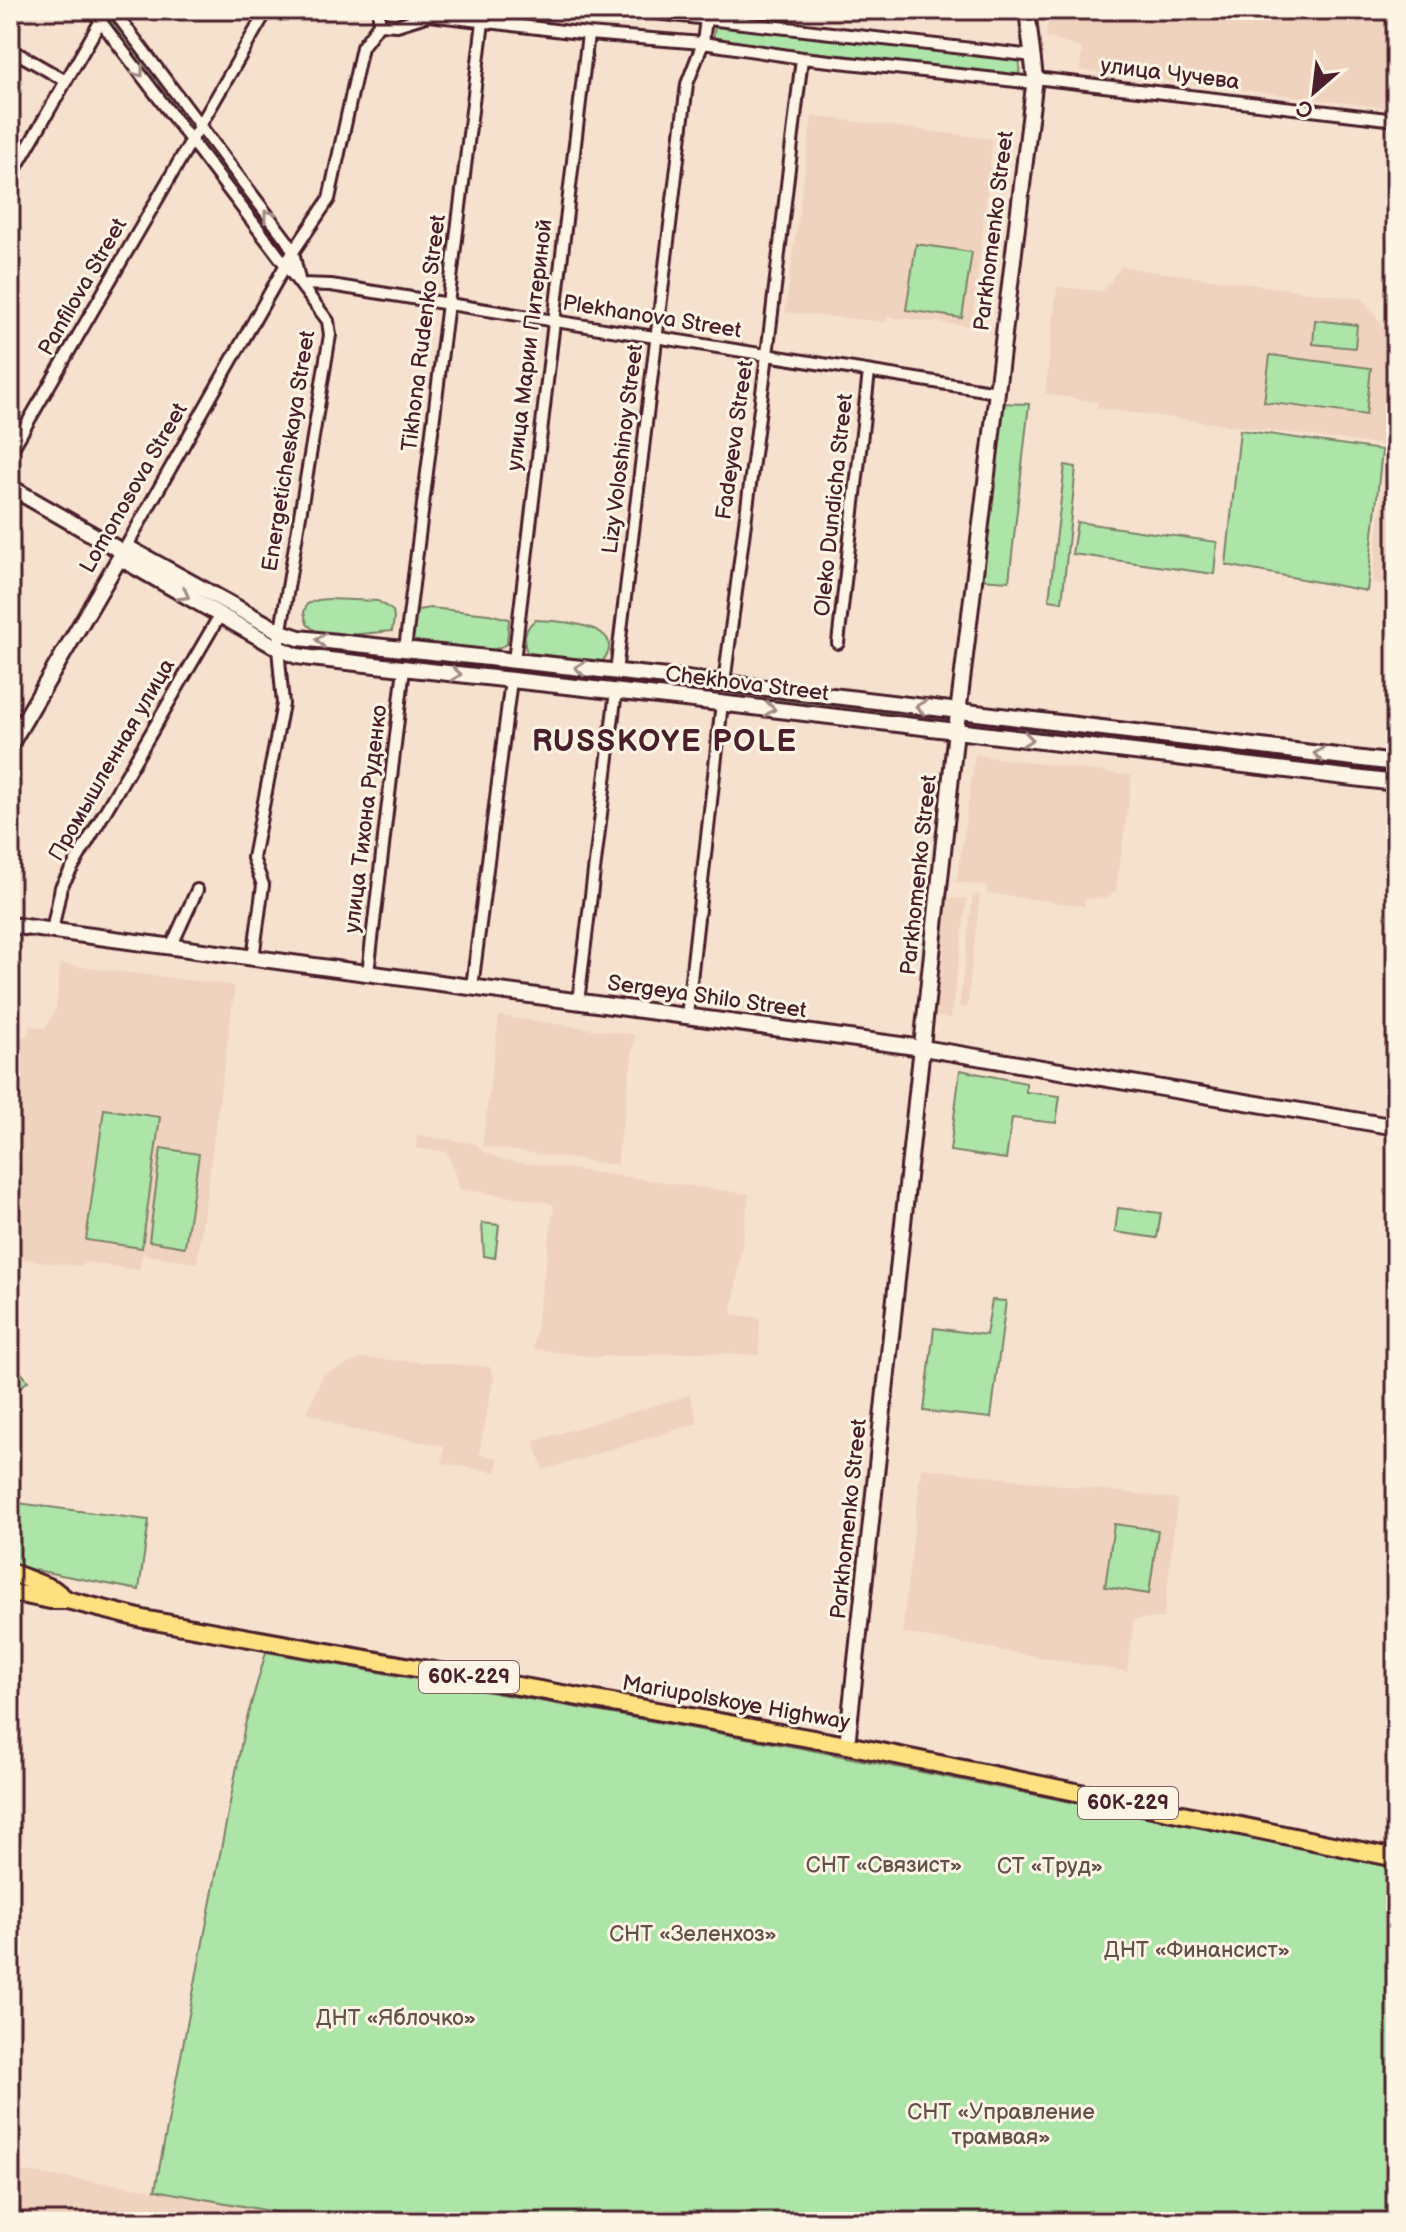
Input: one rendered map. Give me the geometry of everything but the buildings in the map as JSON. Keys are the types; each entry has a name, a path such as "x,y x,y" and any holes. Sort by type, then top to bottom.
{"main road":[{"name":"Mariupolskoye Highway","path":"10,1572 53,1589 67,1600"},
{"name":"Mariupolskoye Highway","path":"10,1592 67,1600 143,1619 847,1745 1392,1854"}],"street":[{"name":"Energeticheskaya Street","path":"92,10 328,321 330,335 278,648"},
{"path":"10,178 107,10"},
{"name":"Energeticheskaya Street","path":"113,10 288,242 300,284"},
{"name":"Panfilova Street","path":"10,453 267,10"},
{"path":"379,10 379,24"},
{"path":"629,10 1033,56"},
{"name":"Parkhomenko Street","path":"847,1745 956,730 1034,80 1027,10"},
{"name":"улица Чучева","path":"379,24 397,25 429,15 588,34 703,43 802,58 1396,120"},
{"path":"703,43 706,18"},
{"name":"Tikhona Rudenko Street","path":"405,649 483,22"},
{"name":"Lomonosova Street","path":"10,745 293,252 329,199 362,47 379,24"},
{"name":"улица Марии Питериной","path":"514,661 588,34"},
{"name":"Lizy Voloshinoy Street","path":"616,672 687,84 703,43"},
{"path":"10,49 66,81"},
{"name":"Fadeyeva Street","path":"724,683 802,58"},
{"name":"Plekhanova Street","path":"300,284 331,285 997,392"},
{"name":"Oleko Dundicha Street","path":"838,643 869,372"},
{"name":"Chekhova Street","path":"10,487 123,552 132,550 281,632 299,638 724,683 1396,763"},
{"name":"Chekhova Street","path":"123,552 125,561 297,656 1396,783"},
{"name":"Промышленная улица","path":"52,931 61,887 220,615"},
{"path":"253,958 263,885 253,858 283,704 278,648"},
{"name":"улица Тихона Руденко","path":"368,973 404,668"},
{"path":"472,987 511,680"},
{"path":"687,1016 724,683"},
{"path":"578,1002 616,691"},
{"path":"171,947 197,890"},
{"name":"Sergeya Shilo Street","path":"10,925 923,1048 1396,1127"}],"shaded area":[{"path":"1049,10 1396,10 1396,109 1080,70 1082,49 1046,37"},
{"path":"812,116 993,139 972,326 887,317 886,322 785,312"},
{"path":"1121,267 1363,299 1396,345 1396,586 1372,583 1388,446 1097,408 1098,402 1045,394 1057,287 1103,291"},
{"path":"975,755 1132,776 1116,891 1107,898 1085,899 1084,906 987,893 987,886 944,880 957,880"},
{"path":"973,895 980,895 967,1008 959,1007"},
{"path":"947,898 967,899 951,1018 934,1016"},
{"path":"60,964 235,986 197,1263 142,1254 139,1270 83,1262 82,1266 10,1258 10,1042 28,1035 29,1026 45,1028 56,1009"},
{"path":"499,1016 635,1035 617,1165 482,1146"},
{"path":"417,1135 477,1144 480,1150 503,1160 749,1194 732,1314 760,1318 759,1355 701,1352 597,1357 533,1349 554,1205 460,1189 447,1152 416,1148"},
{"path":"363,1358 490,1367 494,1376 479,1454 498,1458 496,1472 442,1463 444,1446 348,1429 307,1412 323,1375"},
{"path":"690,1395 698,1423 543,1470 534,1441"},
{"path":"921,1468 1177,1499 1164,1618 1134,1619 1127,1672 902,1633"},
{"path":"10,2170 155,2190 330,2222 10,2222"}],"green space":[{"path":"114,19 193,123 187,128 108,24"},
{"path":"715,26 1020,60 1019,75 713,41"},
{"path":"206,141 284,245 278,249 199,145"},
{"path":"916,244 972,252 962,318 906,310"},
{"path":"1315,320 1357,325 1355,348 1313,344"},
{"path":"1270,355 1371,368 1366,415 1264,402"},
{"path":"1000,403 1029,404 1009,581 980,579"},
{"path":"1240,430 1382,450 1367,591 1226,565"},
{"path":"1065,465 1076,467 1062,602 1049,600"},
{"path":"1077,522 1217,542 1214,574 1072,554"},
{"path":"328,599 378,601 393,611 392,631 349,635 318,633 307,624 304,612 307,604"},
{"path":"430,608 509,619 507,644 473,652 414,642 408,631 418,610"},
{"path":"535,620 588,627 608,640 609,649 602,662 565,660 527,653 525,635"},
{"path":"287,641 707,688 706,697 310,653 286,645"},
{"path":"767,694 932,715 931,723 766,703"},
{"path":"1015,723 1396,767 1396,778 1014,733"},
{"path":"960,1070 1026,1083 1026,1092 1060,1096 1056,1123 1012,1118 1006,1159 950,1151"},
{"path":"104,1109 160,1117 142,1248 86,1240"},
{"path":"161,1148 199,1154 185,1247 149,1241"},
{"path":"1118,1208 1161,1213 1157,1238 1115,1232"},
{"path":"482,1223 499,1225 495,1258 484,1256"},
{"path":"992,1300 1006,1301 991,1418 924,1411 934,1328 986,1335"},
{"path":"12,1362 28,1381 10,1396 10,1364"},
{"path":"10,1502 149,1520 139,1590 25,1568 10,1560"},
{"path":"1114,1524 1158,1530 1149,1594 1105,1587"},
{"path":"266,1652 806,1749 1396,1867 1396,2222 330,2222 155,2190 245,1725"}],"district":[{"name":"RUSSKOYE POLE","path":"665,742"}],"park label":[{"name":"СНТ «Связист»","path":"884,1865"},
{"name":"СТ «Труд»","path":"1050,1866"},
{"name":"СНТ «Зеленхоз»","path":"693,1934"},
{"name":"ДНТ «Финансист»","path":"1197,1950"},
{"name":"ДНТ «Яблочко»","path":"396,2018"},
{"name":"СНТ «Управление трамвая»","path":"1001,2124"}]}
